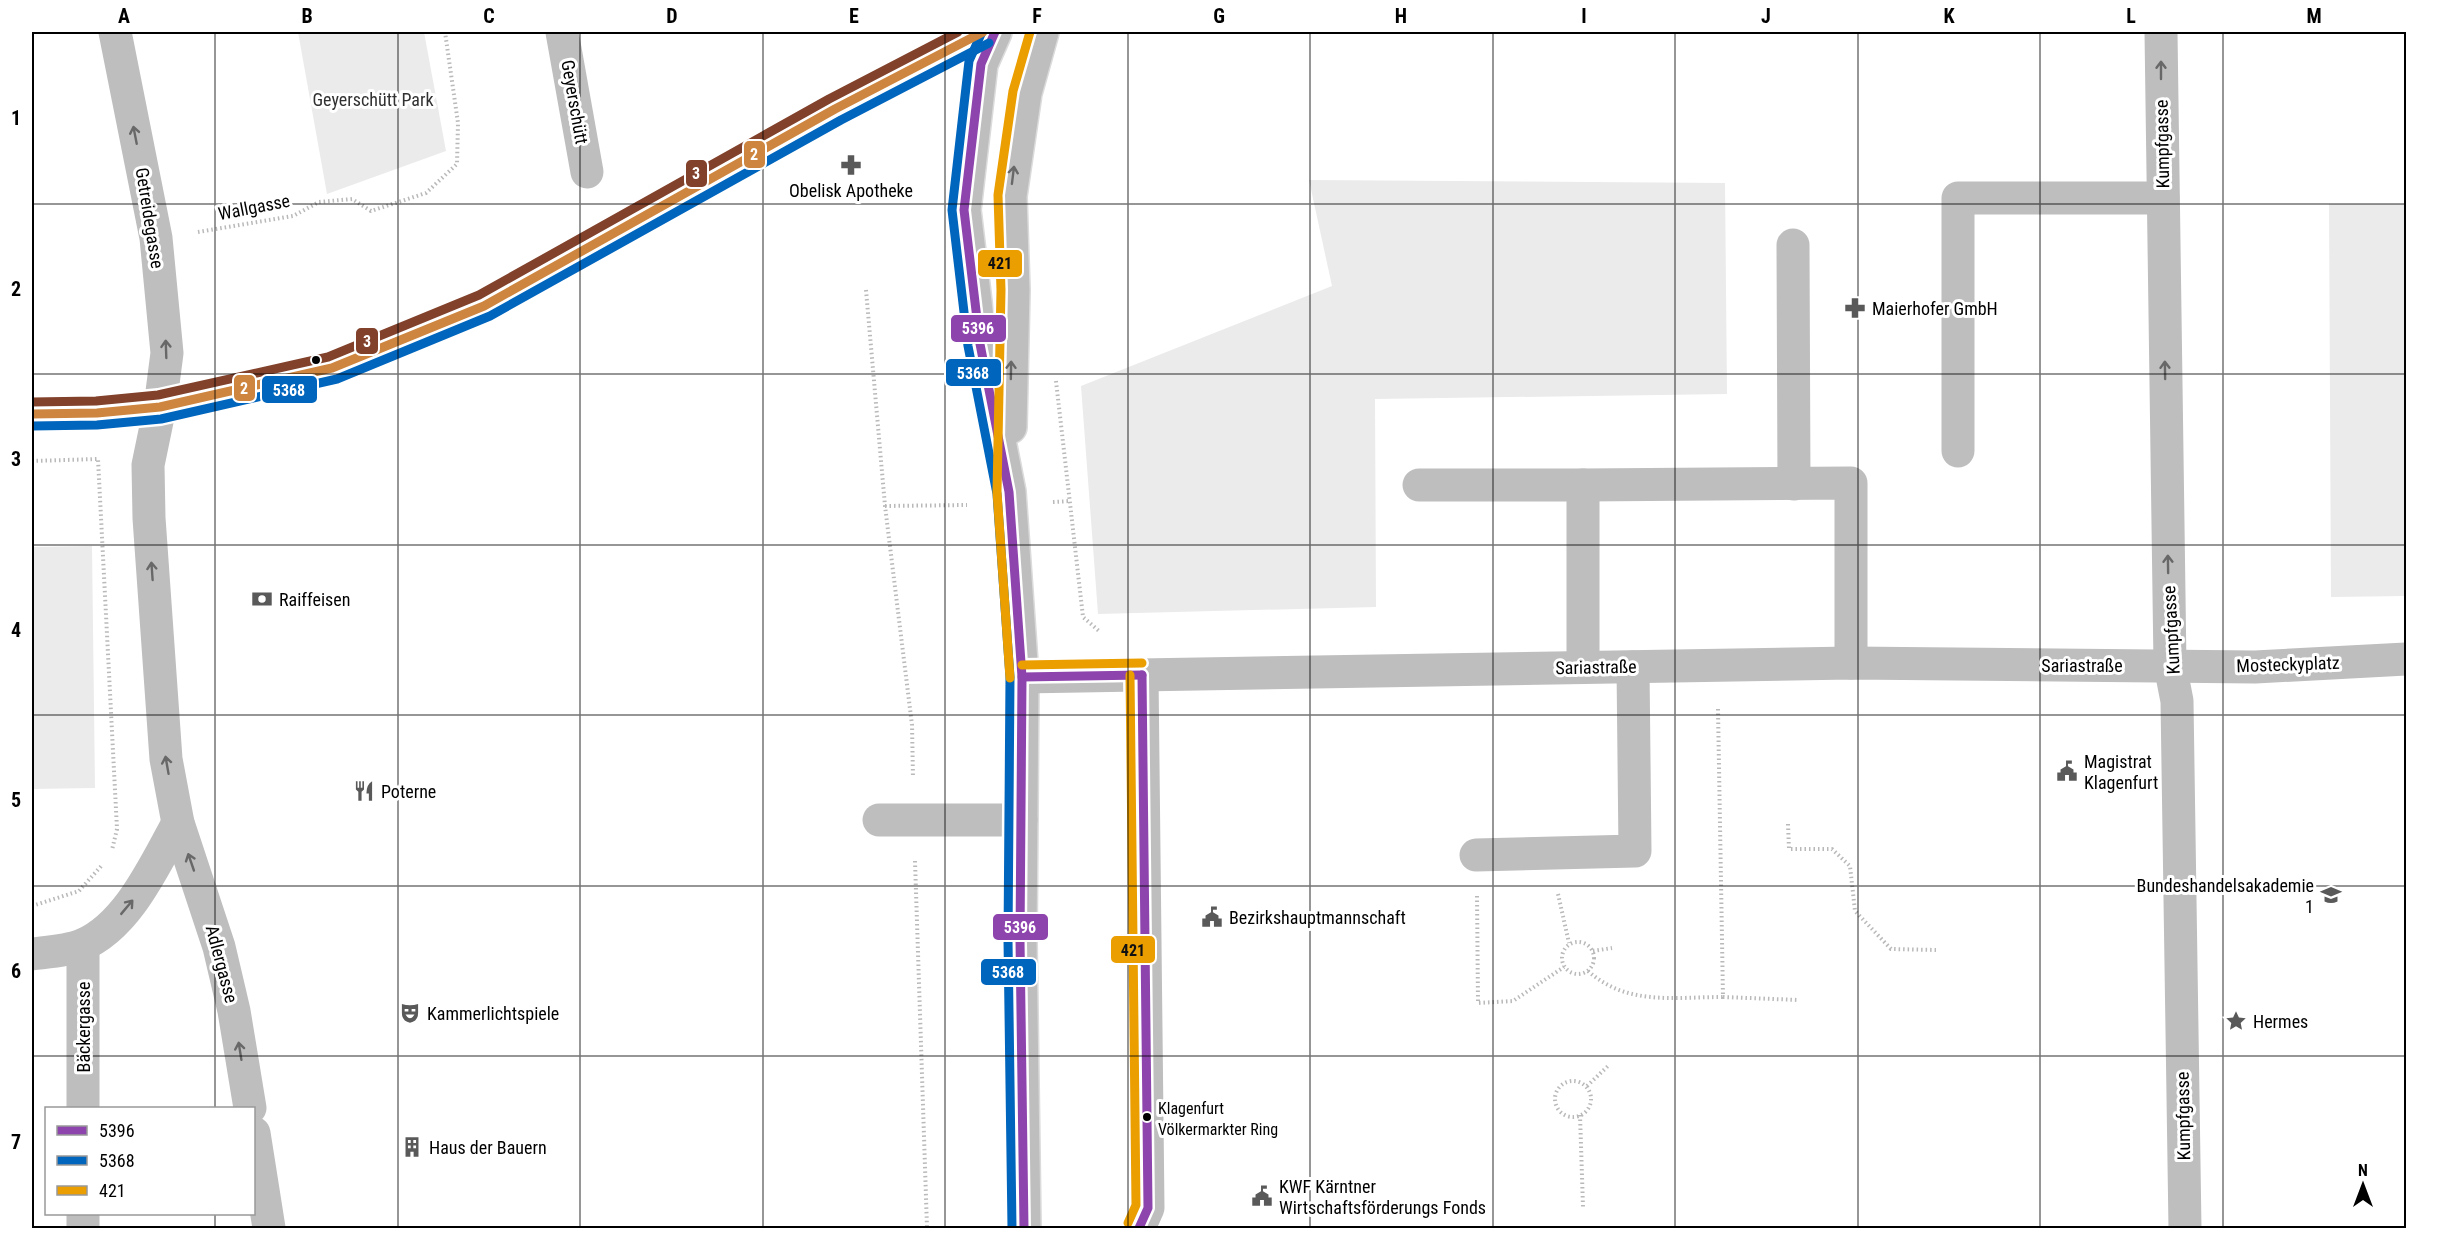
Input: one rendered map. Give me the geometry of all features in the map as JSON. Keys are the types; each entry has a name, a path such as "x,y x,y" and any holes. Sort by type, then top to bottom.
{"street":[{"name":"Getreidegasse","path":"115,32 156,238 167,353 160,407 148,465 149,518 166,759 178,823"},
{"name":"Geyerschütt","path":"562,32 587,172"},
{"path":"32,414 160,407 332,368 484,306 835,109 983,32"},
{"path":"995,32 981,64 964,210 980,344 1009,492"},
{"path":"1024,1228 1020,820 1022,677 1009,492 1013,290 1010,196 1025,93 1041,32"},
{"name":"Kumpfgasse","path":"2161,32 2170,665 2177,701 2186,1228"},
{"path":"1958,451 1958,198 2163,198"},
{"path":"1793,245 1794,484"},
{"path":"1419,485 1851,483 1851,663"},
{"path":"1583,485 1583,667"},
{"name":"Mosteckyplatz","path":"2170,665 2255,667 2406,659"},
{"name":"Sariastraße","path":"1022,677 1851,663 2170,665"},
{"path":"1476,855 1635,851 1632,667"},
{"path":"1139,1228 1148,1208 1142,675"},
{"path":"879,820 1020,820"},
{"path":"32,954 83,945 113,923 138,894 178,823"},
{"name":"Adlergasse","path":"178,823 219,947 234,1011 250,1107"},
{"name":"Bäckergasse","path":"83,945 83,1107"},
{"path":"255,1139 269,1228"}],"path":[{"name":"Wallgasse","path":"156,238 293,216 319,202 352,199 371,211 426,193 457,164 458,123 445,32"},
{"path":"866,290 885,506 912,725 913,820 927,1228"},
{"path":"32,461 98,459 117,830 111,855"},
{"path":"1070,501 1083,617 1096,631 1105,632"},
{"path":"1717,666 1723,997"},
{"path":"1788,824 1789,849 1832,849 1850,866 1855,911 1891,949 1936,950"},
{"path":"1476,855 1478,1003 1513,1001 1564,967"},
{"path":"32,906 79,891 105,862"},
{"path":"1593,951 1594,962 1588,971 1578,974 1564,967 1561,957 1569,944 1580,941 1593,951 1612,948"},
{"path":"1588,971 1602,984 1635,997 1799,1000"},
{"path":"1587,1086 1608,1066"},
{"path":"1576,1080 1587,1086 1592,1102 1580,1115 1574,1117 1563,1114 1555,1097 1565,1083 1576,1080"},
{"path":"1580,1115 1583,1207"}],"green space":[{"name":"Geyerschütt Park","path":"298,32 424,32 446,151 327,194"},
{"path":"1309,180 1725,183 1727,394 1375,399 1376,607 1098,614 1081,386 1332,286"},
{"path":"2329,204 2406,204 2406,596 2331,597"},
{"path":"92,546 95,788 32,789 32,547"}],"transit line":[{"name":"3","path":"32,402 96,401 158,395 328,357 479,295 829,99 958,32"},
{"name":"5368","path":"982,32 969,61 952,210 968,346 997,494 1010,677 1008,940 1012,1228"},
{"name":"2","path":"32,414 97,413 160,407 332,368 484,306 835,109 983,32"},
{"name":"5396","path":"995,32 981,64 964,210 980,344 1009,492 1022,677 1020,940 1024,1228"},
{"name":"421","path":"1010,678 997,492 1001,290 998,195 1013,91 1030,32"},
{"name":"5368","path":"32,426 97,425 161,419 337,379 490,316 841,120 989,43"},
{"name":"421","path":"1022,665 1142,663"},
{"name":"421","path":"1128,1223 1136,1205 1130,675"},
{"name":"5396","path":"1022,677 1142,675"},
{"name":"5396","path":"1139,1228 1148,1208 1142,675"}],"place":[{"name":"Obelisk Apotheke","path":"851,165"},
{"name":"Maierhofer GmbH","path":"1855,308"},
{"name":"Raiffeisen","path":"262,599"},
{"name":"Magistrat Klagenfurt","path":"2067,771"},
{"name":"Poterne","path":"364,791"},
{"name":"Bundeshandelsakademie 1","path":"2331,895"},
{"name":"Bezirkshauptmannschaft","path":"1212,917"},
{"name":"Kammerlichtspiele","path":"410,1013"},
{"name":"Hermes","path":"2236,1021"},
{"name":"Klagenfurt Völkermarkter Ring","path":"1147,1117"},
{"name":"Haus der Bauern","path":"412,1147"},
{"name":"KWF Kärntner Wirtschaftsförderungs Fonds","path":"1262,1196"}]}
